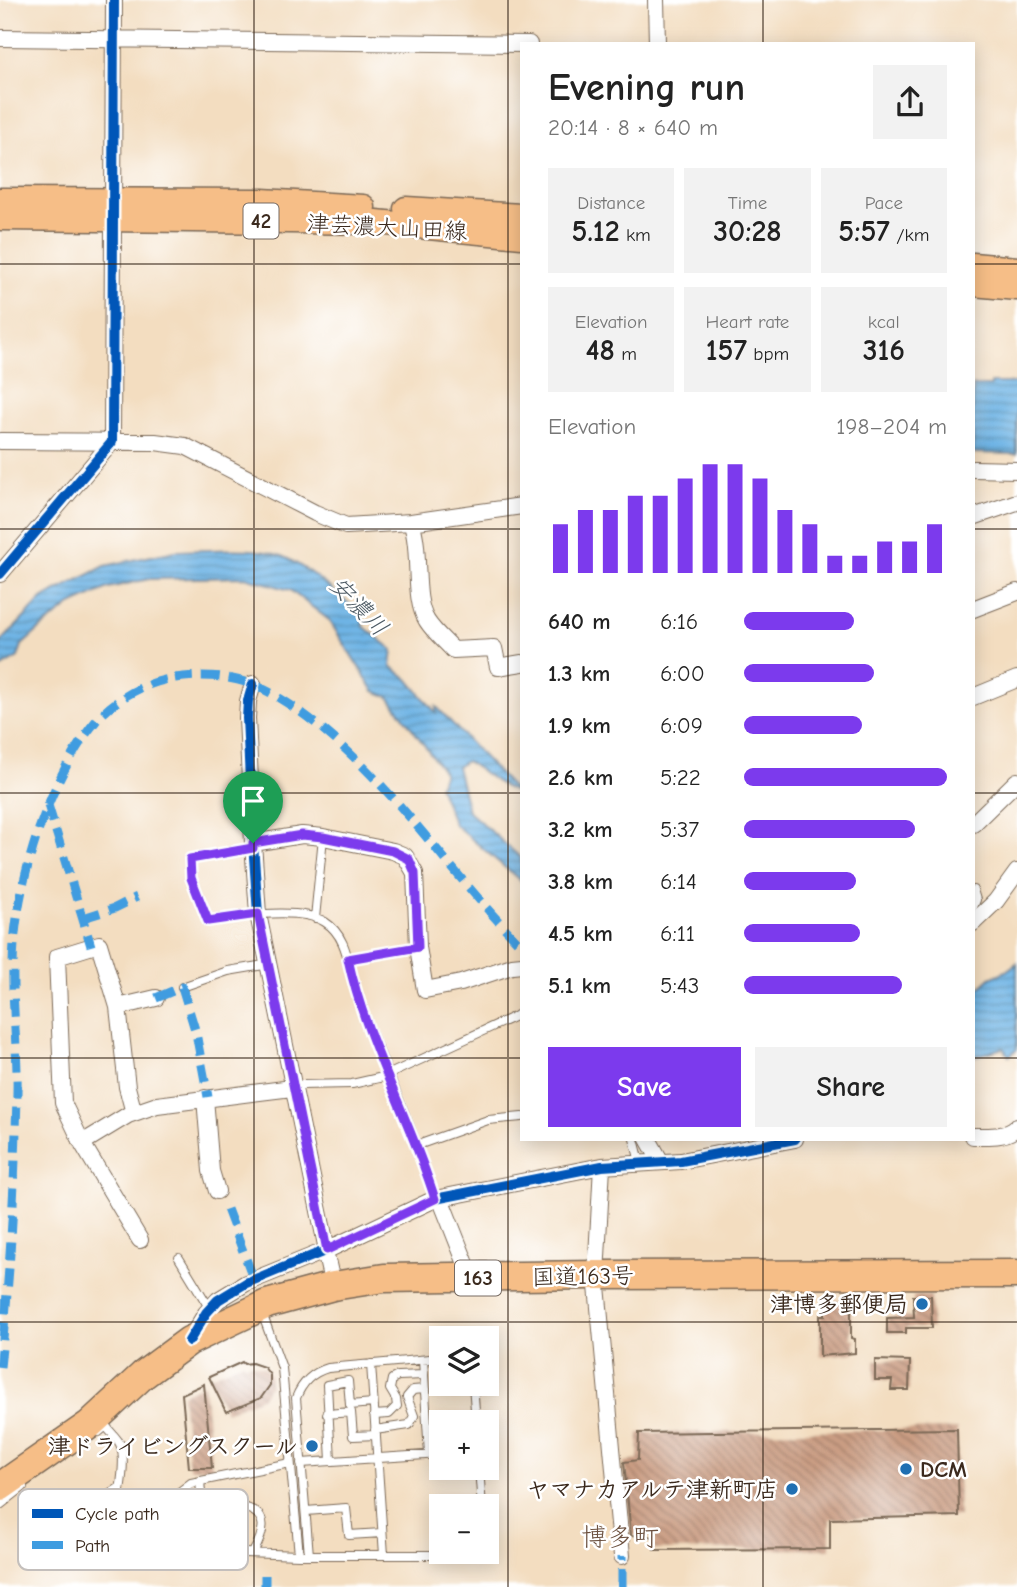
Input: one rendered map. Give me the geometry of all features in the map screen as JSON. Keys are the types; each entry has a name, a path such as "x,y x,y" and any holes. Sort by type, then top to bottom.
{"highway":[{"name":"国道163号","path":"14,1485 89,1425 143,1375 189,1341 259,1307 333,1286 384,1278 1017,1274"}],"main road":[{"name":"津芸濃大山田線","path":"0,200 114,210 376,222 520,236"},
{"name":"津芸濃大山田線","path":"0,218 262,201 520,216"},
{"path":"975,265 1017,269"},
{"path":"975,284 1017,288"}],"street":[{"path":"0,573 112,442 114,0"},
{"path":"656,0 657,42"},
{"path":"0,38 520,44"},
{"path":"0,442 166,443 194,449 346,526 411,522 520,506"},
{"path":"975,469 1016,470 1017,492"},
{"path":"975,516 1017,502"},
{"path":"411,522 416,536 422,610 429,625 453,650 495,648 498,667 520,663"},
{"path":"975,608 1017,593"},
{"path":"975,696 1017,679"},
{"path":"253,684 247,711 258,914 333,1286"},
{"path":"976,815 1017,781"},
{"path":"253,846 302,835 393,851 409,859 415,873 418,947 425,990 439,989 520,965"},
{"path":"975,921 996,901 1017,872"},
{"path":"134,1113 127,1087 118,1007 99,944 57,957 64,1103 82,1143 140,1240"},
{"path":"118,1007 156,998"},
{"path":"82,1143 134,1113 157,1105 292,1088"},
{"path":"205,1098 211,1171 217,1191"},
{"path":"975,1136 1016,1133"},
{"path":"649,1141 661,1163"},
{"path":"189,1341 218,1300 246,1283 326,1250 438,1198 603,1166 681,1161 785,1141"},
{"path":"603,1166 596,1275 622,1556"},
{"path":"438,1198 472,1279"}],"lane":[{"path":"315,918 323,837"},
{"path":"253,846 190,859 191,878 208,921 258,914 315,918 327,923 337,933 348,959 369,1031 438,1198"},
{"path":"348,959 418,947"},
{"path":"182,987 228,971 270,964"},
{"path":"292,1088 301,1085 352,1084 383,1077 520,1014"},
{"path":"415,1146 488,1120 520,1117"},
{"path":"635,1141 640,1162"},
{"path":"179,1258 210,1309"},
{"path":"259,1307 282,1368 299,1555"},
{"path":"309,1555 296,1398 302,1385 319,1370 429,1359"},
{"path":"301,1463 429,1454 423,1360"},
{"path":"371,1364 384,1555"},
{"path":"374,1415 389,1414 397,1406 390,1389 392,1379 398,1376 424,1375"},
{"path":"331,1461 325,1387 330,1383 348,1381 350,1405 373,1404"},
{"path":"327,1413 351,1412 353,1436 409,1425 414,1416 407,1397 413,1390 425,1389"},
{"path":"95,1435 106,1426 120,1443 123,1455 119,1488"},
{"path":"183,1489 191,1483 290,1463"},
{"path":"200,1481 201,1489"},
{"path":"0,1505 14,1485"},
{"path":"306,1511 346,1508 349,1535 382,1533"},
{"path":"248,1509 260,1516 263,1529 253,1553"},
{"path":"248,1553 429,1555"}],"water":[{"path":"991,383 1017,383 1017,454 975,453 975,386 991,386"},
{"path":"248,550 276,554 308,571 362,614 363,626 393,650 391,666 408,679 436,713 436,706 517,793 466,761 457,767 468,811 520,857 520,880 454,824 439,786 444,772 389,697 374,691 329,620 290,590 245,577 149,579 108,588 71,605 22,645 18,657 0,668 0,643 43,598 105,566 175,551"},
{"path":"1017,963 1017,1049 1009,1056 1003,1048 975,1056 975,992 990,978"}],"building":[{"path":"913,1296 931,1296 932,1328 906,1328 906,1333 887,1333 887,1318 914,1317"},
{"path":"825,1300 851,1300 851,1338 855,1339 855,1353 820,1356 820,1315 825,1315"},
{"path":"875,1360 910,1361 909,1390 891,1390 892,1380 875,1380"},
{"path":"242,1362 264,1367 270,1375 270,1385 261,1398 226,1412 209,1377"},
{"path":"204,1384 212,1468 189,1468 182,1394"},
{"name":"ヤマナカアルテ津新町店","path":"957,1429 959,1516 830,1519 830,1549 654,1550 655,1537 631,1535 624,1462 638,1460 639,1433"}],"marked path":[{"path":"0,1367 15,1161 17,1077 13,965 20,903 36,837 62,773 78,745 111,706 149,685 182,677 233,679 269,692 306,716 340,744 372,776 520,944"},
{"path":"48,805 91,946"},
{"path":"83,918 115,908 137,897"},
{"path":"156,998 182,987 196,1033 208,1097"},
{"path":"227,1209 254,1280"},
{"path":"622,1556 622,1587"},
{"path":"265,1575 265,1587"}],"cycle path":[{"path":"0,574 112,442 114,0"},
{"path":"253,684 247,718 258,914 327,1250"},
{"path":"189,1341 206,1313 218,1300 246,1283 327,1250 435,1199 602,1166 681,1161 785,1141"}],"place":[{"name":"津博多郵便局","path":"922,1304"},
{"name":"津ドライビングスクール","path":"312,1446"},
{"name":"DCM","path":"906,1469"},
{"name":"ヤマナカアルテ津新町店","path":"792,1489"}],"district":[{"name":"博多町","path":"620,1537"}],"route":[{"path":"302,835 323,837 400,853 409,859 415,873 418,947 348,959 369,1031 388,1073 435,1199 327,1250 258,914 208,921 191,878 190,859 253,848 253,843 302,835"}],"water label":[{"name":"安濃川","path":"359,606"}]}
